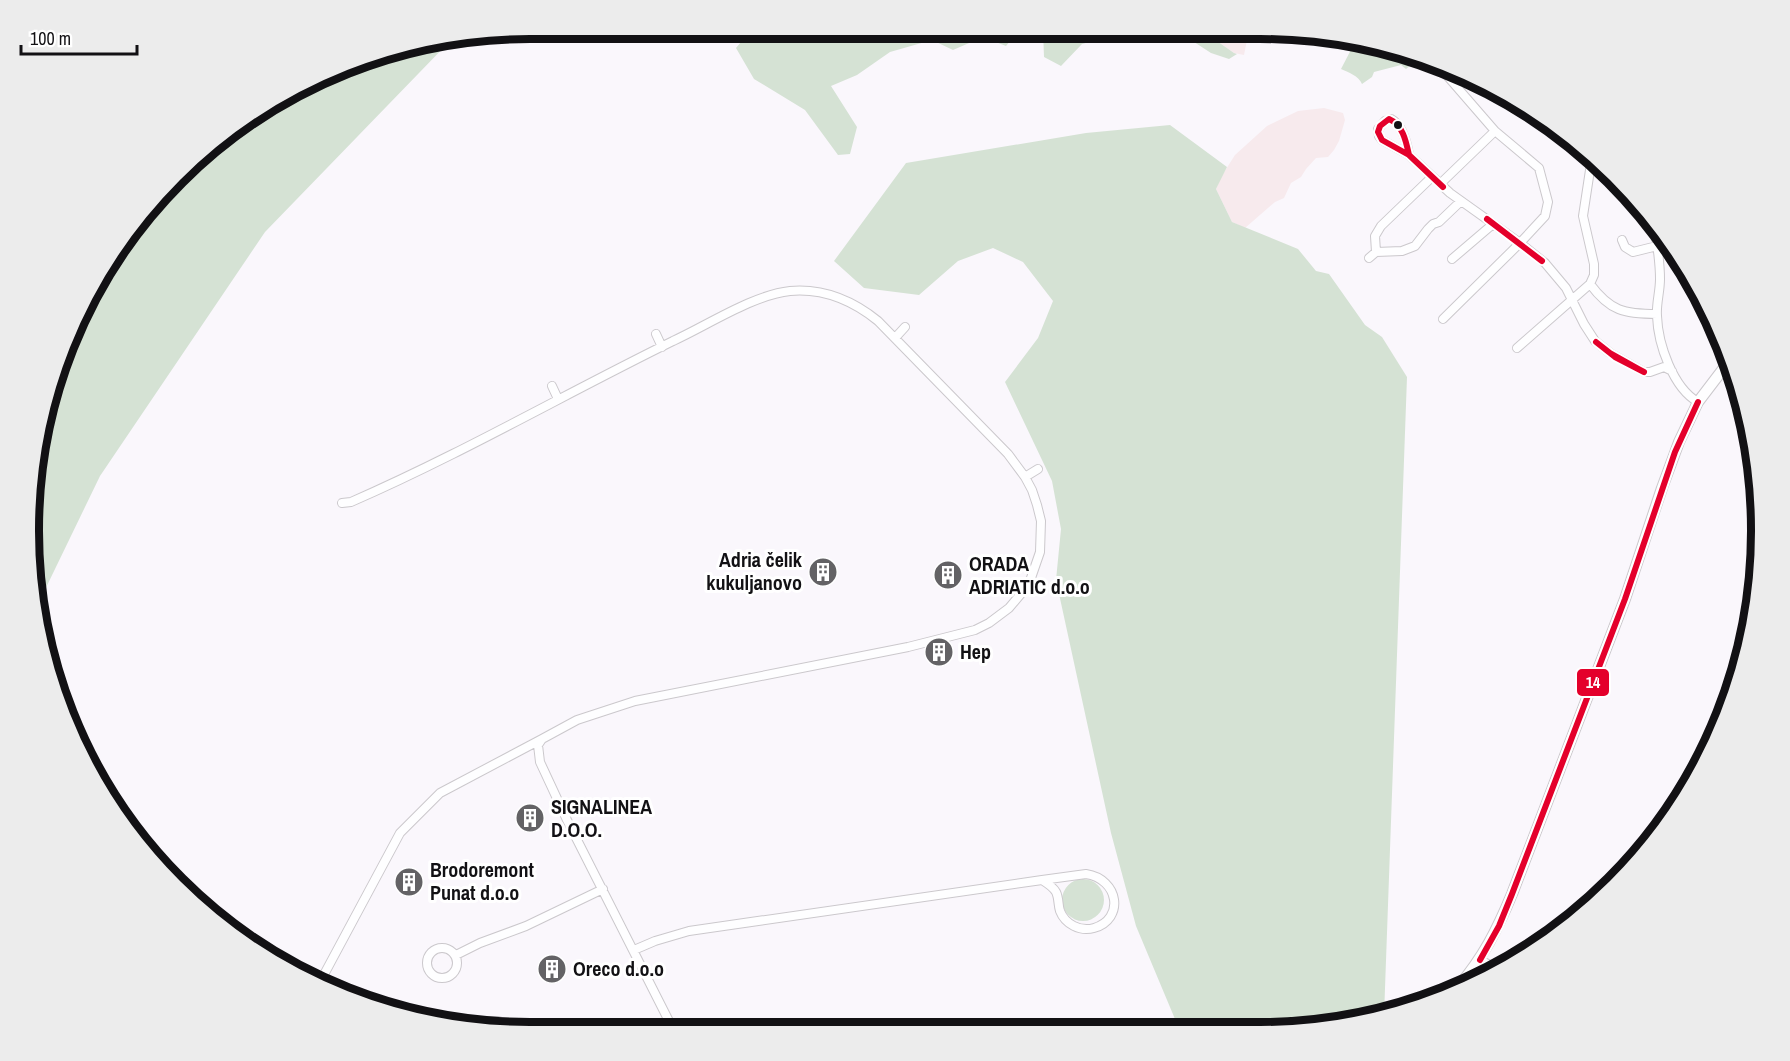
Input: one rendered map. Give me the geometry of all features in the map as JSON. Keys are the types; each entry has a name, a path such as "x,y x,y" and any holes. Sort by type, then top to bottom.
{"main road":[{"path":"1467,976 1480,960 1510,900 1625,599 1675,452 1698,402 1723,369"}],"street":[{"path":"1443,319 1545,216 1548,202 1539,168 1495,131 1447,76"},
{"path":"1440,184 1495,131"},
{"path":"1409,155 1461,201 1520,243 1550,268 1566,288 1590,334 1600,347 1644,372 1664,368 1672,371"},
{"path":"1518,348 1590,284 1594,275 1594,264 1583,216 1590,167"},
{"path":"1432,177 1381,226 1375,236 1372,255 1402,251 1414,246 1433,224 1439,222 1461,201"},
{"path":"1452,258 1493,224"},
{"path":"1622,240 1625,247 1633,252 1657,246"},
{"path":"1656,241 1660,292 1657,314 1663,347 1672,371 1686,393 1698,402"},
{"path":"1590,284 1607,303 1623,311 1632,314 1657,314"},
{"path":"323,976 400,832 440,793 577,720 635,701 908,647 962,634 989,623 1009,608 1025,589 1034,572 1040,552 1041,521 1032,490 1008,454 878,321 855,304 829,294 803,290 781,293 758,300 401,480 351,502 342,503"},
{"path":"895,338 904,327"},
{"path":"656,334 662,347"},
{"path":"552,386 558,399"},
{"path":"1025,477 1038,469"},
{"path":"542,739 538,745 540,762 670,1022"},
{"path":"634,950 655,941 689,932 1042,880 1086,874 1103,879 1109,886 1114,903 1109,920 1091,929 1073,926 1061,913 1057,893 1042,880"},
{"path":"456,955 480,943 526,926 603,889"},
{"path":"1480,960 1489,965"}],"shaded area":[{"path":"1214,39 1247,39 1244,55 1234,53"},
{"path":"1324,108 1343,113 1345,120 1334,150 1328,157 1316,158 1301,177 1291,183 1284,198 1275,202 1245,228 1232,222 1216,189 1235,155 1267,126 1298,111"}],"green space":[{"path":"744,39 978,39 953,50 932,40 890,52 857,75 831,86 857,127 850,154 838,155 805,110 754,79 736,48"},
{"path":"988,39 1012,39 1006,46"},
{"path":"1043,39 1101,39 1082,44 1061,66 1044,57"},
{"path":"1187,39 1214,39 1237,54 1229,59 1211,53"},
{"path":"445,46 265,232 100,476 43,594 39,530 40,498 48,435 56,403 76,342 90,313 122,257 141,231 161,206 206,161 257,122 342,76 403,56"},
{"path":"1352,48 1387,56 1411,65 1406,69 1401,65 1374,72 1372,77 1362,84 1356,77 1341,69"},
{"path":"1170,125 1227,167 1216,189 1232,222 1298,249 1316,271 1329,274 1365,325 1382,337 1407,377 1384,1006 1355,1013 1292,1021 1176,1022 1136,926 1111,833 1056,580 1061,529 1052,481 1005,382 1038,338 1053,301 1023,262 993,248 958,261 919,295 864,288 834,261 906,163 1086,133"},
{"path":"1083,879 1098,885 1104,900 1098,915 1083,921 1068,915 1062,900 1068,885"}],"transit line":[{"name":"14","path":"1389,119 1401,129 1409,155 1382,140 1378,132 1380,126 1389,119"},
{"name":"14","path":"1409,155 1443,187"},
{"name":"14","path":"1409,155 1443,187"},
{"name":"14","path":"1487,219 1542,261"},
{"name":"14","path":"1487,219 1542,261"},
{"name":"14","path":"1596,342 1610,353 1644,372"},
{"name":"14","path":"1596,342 1615,357 1644,372"},
{"name":"14","path":"1480,960 1499,926 1512,894 1625,599 1675,452 1698,402"}],"place":[{"name":"Adria čelik kukuljanovo","path":"823,572"},
{"name":"ORADA ADRIATIC d.o.o","path":"948,575"},
{"name":"Hep","path":"939,652"},
{"name":"SIGNALINEA D.O.O.","path":"530,818"},
{"name":"Brodoremont Punat d.o.o","path":"409,882"},
{"name":"Oreco d.o.o","path":"552,969"}]}
